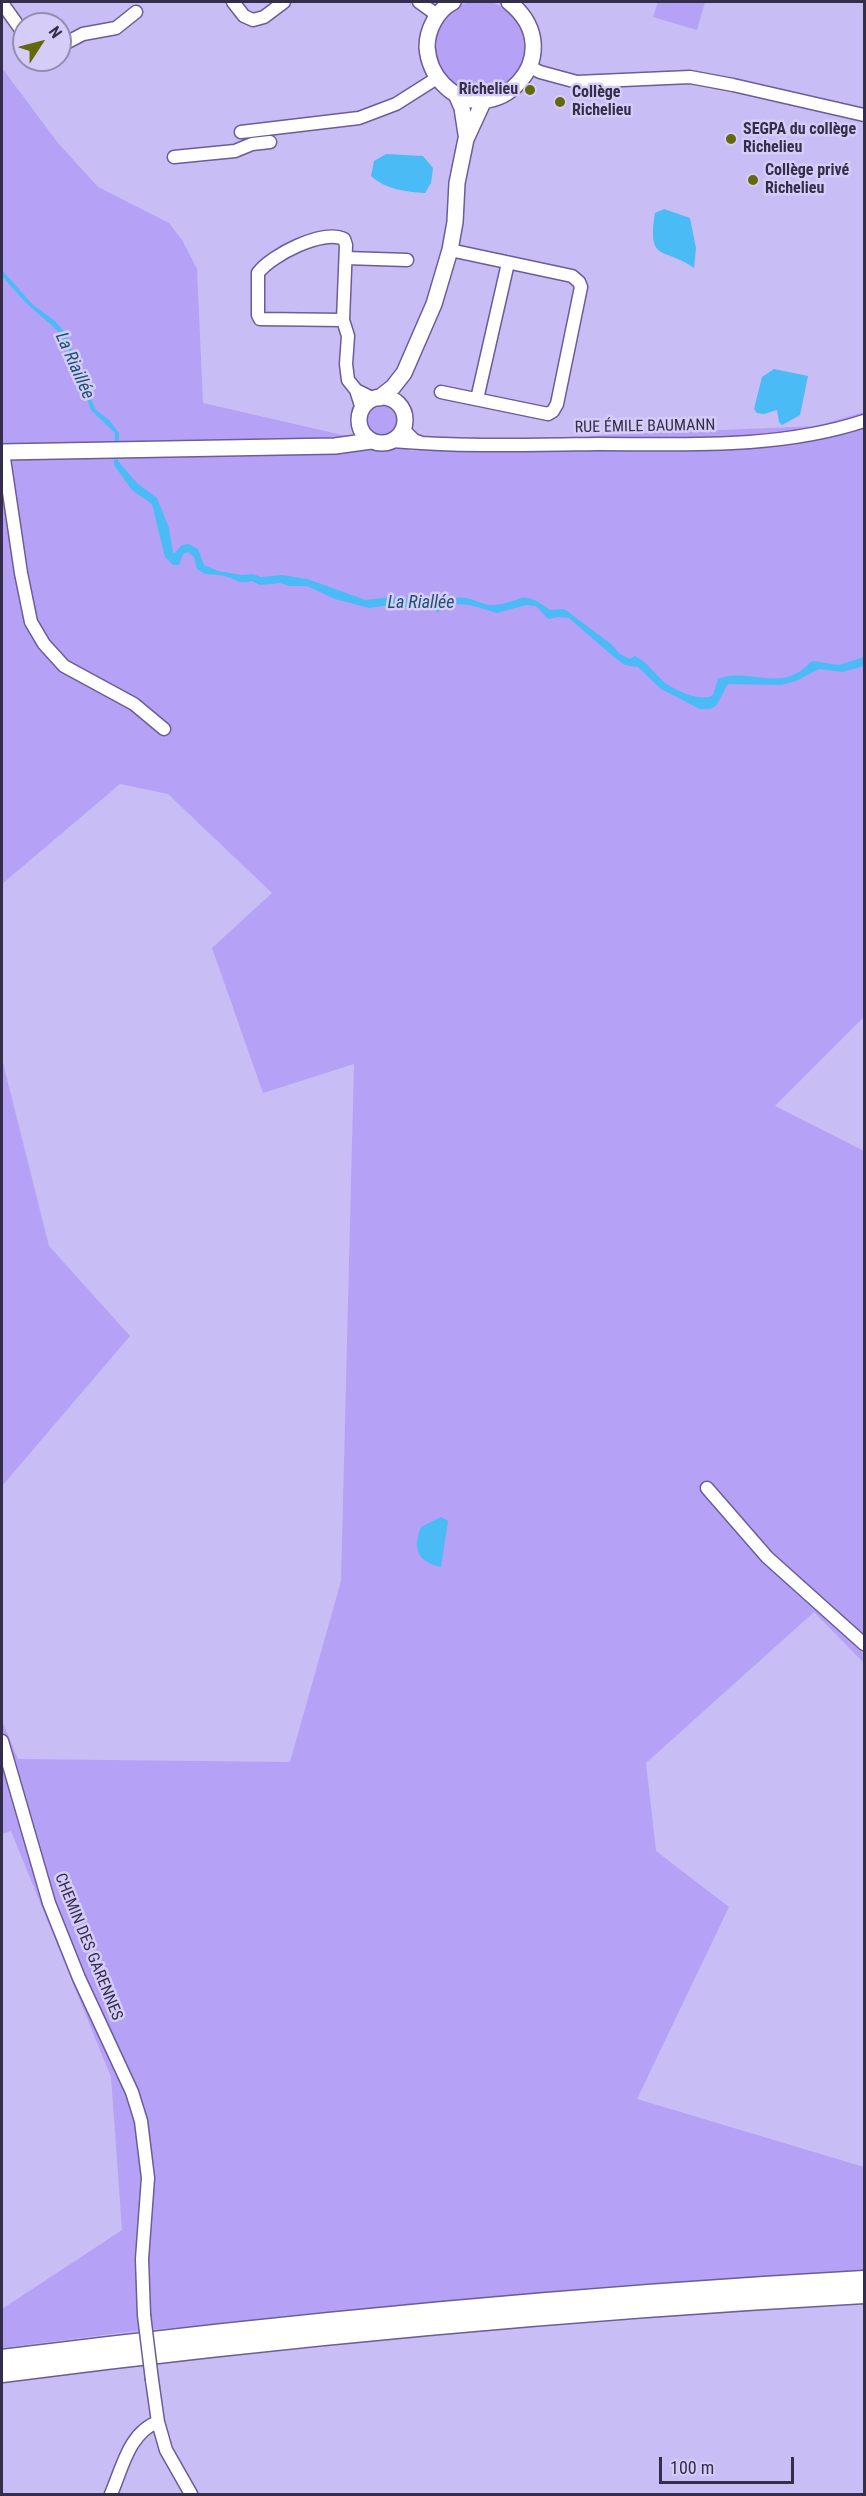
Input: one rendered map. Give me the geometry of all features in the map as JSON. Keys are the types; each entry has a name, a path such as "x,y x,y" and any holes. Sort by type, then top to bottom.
{"highway":[{"path":"2,2359 191,2336 438,2311 864,2280"},
{"path":"2,2373 203,2349 429,2326 637,2308 864,2294"}],"main road":[{"path":"453,2 437,15 430,30 427,46 430,63 437,78 456,94 470,99 484,100 499,97 512,90 523,80 530,67 534,52 533,37 520,4"},
{"path":"335,446 356,429 360,415 376,398 393,387 404,373 434,304 450,250 464,184 466,139 462,108 456,94"},
{"path":"466,139 484,100"},
{"path":"401,408 404,373"},
{"path":"2,452 335,446 371,441 378,443 392,441 403,429 404,414 392,400 376,398"},
{"path":"360,415 362,432 371,441"}],"street":[{"path":"233,2 244,16 252,20 264,16 284,2"},
{"path":"419,2 437,15"},
{"path":"2,3 12,17"},
{"path":"72,40 83,34 116,28 136,12"},
{"path":"530,67 577,82 690,77 864,115"},
{"path":"248,146 243,132 359,118 396,104 437,78"},
{"path":"174,157 235,151 270,142"},
{"path":"343,320 260,319 258,315 258,273 270,261 319,237 336,236 344,239 346,258 343,320 348,336 346,364 348,380 356,390 376,398"},
{"path":"441,392 548,414 553,411 557,404 581,287 572,276 450,250"},
{"path":"346,258 407,260"},
{"path":"477,399 508,263"},
{"path":"356,390 360,415"},
{"name":"RUE ÉMILE BAUMANN","path":"392,441 423,444 733,442 803,436 864,421"},
{"path":"403,429 414,440 423,444"},
{"path":"2,452 29,612 31,621 44,645 64,666 134,704 164,729"},
{"path":"707,1488 767,1557 864,1644"},
{"name":"CHEMIN DES GARENNES","path":"2,1742 49,1903 79,1978 132,2092 143,2130 148,2178 142,2259 144,2315 152,2380 158,2422 166,2450 191,2494"},
{"path":"111,2494 141,2430 158,2422"}],"shaded area":[{"path":"480,1 498,4 513,14 523,29 526,47 523,65 513,80 498,90 480,93 462,90 447,80 437,65 434,47 437,29 447,14 462,4"},
{"path":"658,2 705,2 697,30 653,17"},
{"path":"2,68 58,143 98,187 169,223 182,240 197,269 203,403 412,451 605,435 816,426 864,412 864,1017 775,1106 864,1151 864,1663 814,1612 646,1763 656,1851 729,1907 637,2099 864,2167 864,2270 135,2331 2,2348 2,2309 122,2230 111,2077 11,1831 2,1834 2,1721 18,1759 290,1762 341,1581 354,1064 263,1093 212,948 272,893 168,794 120,784 2,884"},
{"path":"383,402 395,408 401,420 395,432 383,438 371,432 365,420 371,408"},
{"path":"2,1059 49,1246 130,1336 2,1486"}],"water":[{"path":"386,154 423,156 433,168 431,183 425,193 396,189 371,176 374,161"},
{"path":"664,209 690,218 696,248 694,268 656,247 653,229 655,213"},
{"name":"La Riallée","path":"2,270 33,305 55,321 66,334 95,409 109,420 119,433 118,461 137,483 157,498 169,528 173,553 182,545 189,544 198,549 204,565 218,571 241,575 253,574 261,577 282,575 307,579 366,600 390,597 427,600 434,603 462,598 490,605 503,604 522,598 532,599 550,610 567,611 611,644 620,654 630,659 635,656 664,682 695,697 713,695 718,679 728,676 788,677 812,661 839,665 864,657 864,666 842,672 819,669 796,681 781,685 728,684 716,706 710,709 700,709 661,689 638,667 625,665 569,618 548,619 536,606 526,605 497,613 470,605 456,604 437,612 425,606 400,608 391,605 369,608 335,599 307,586 289,586 280,583 260,585 252,581 241,582 225,576 208,574 197,569 194,557 188,552 183,554 179,565 173,565 165,557 152,504 132,490 114,465 115,433 91,410 70,353 58,331 26,303 2,276"},
{"path":"774,369 808,376 800,415 782,425 779,422 777,410 764,414 757,413 754,409 762,377"},
{"path":"441,1517 448,1521 441,1567 422,1558 417,1542 421,1527"}],"place":[{"name":"Richelieu","path":"530,90"},
{"name":"Collège Richelieu","path":"560,102"},
{"name":"SEGPA du collège Richelieu","path":"731,139"},
{"name":"Collège privé Richelieu","path":"753,180"}],"water label":[{"name":"La Riaillée","path":"74,366"}]}
